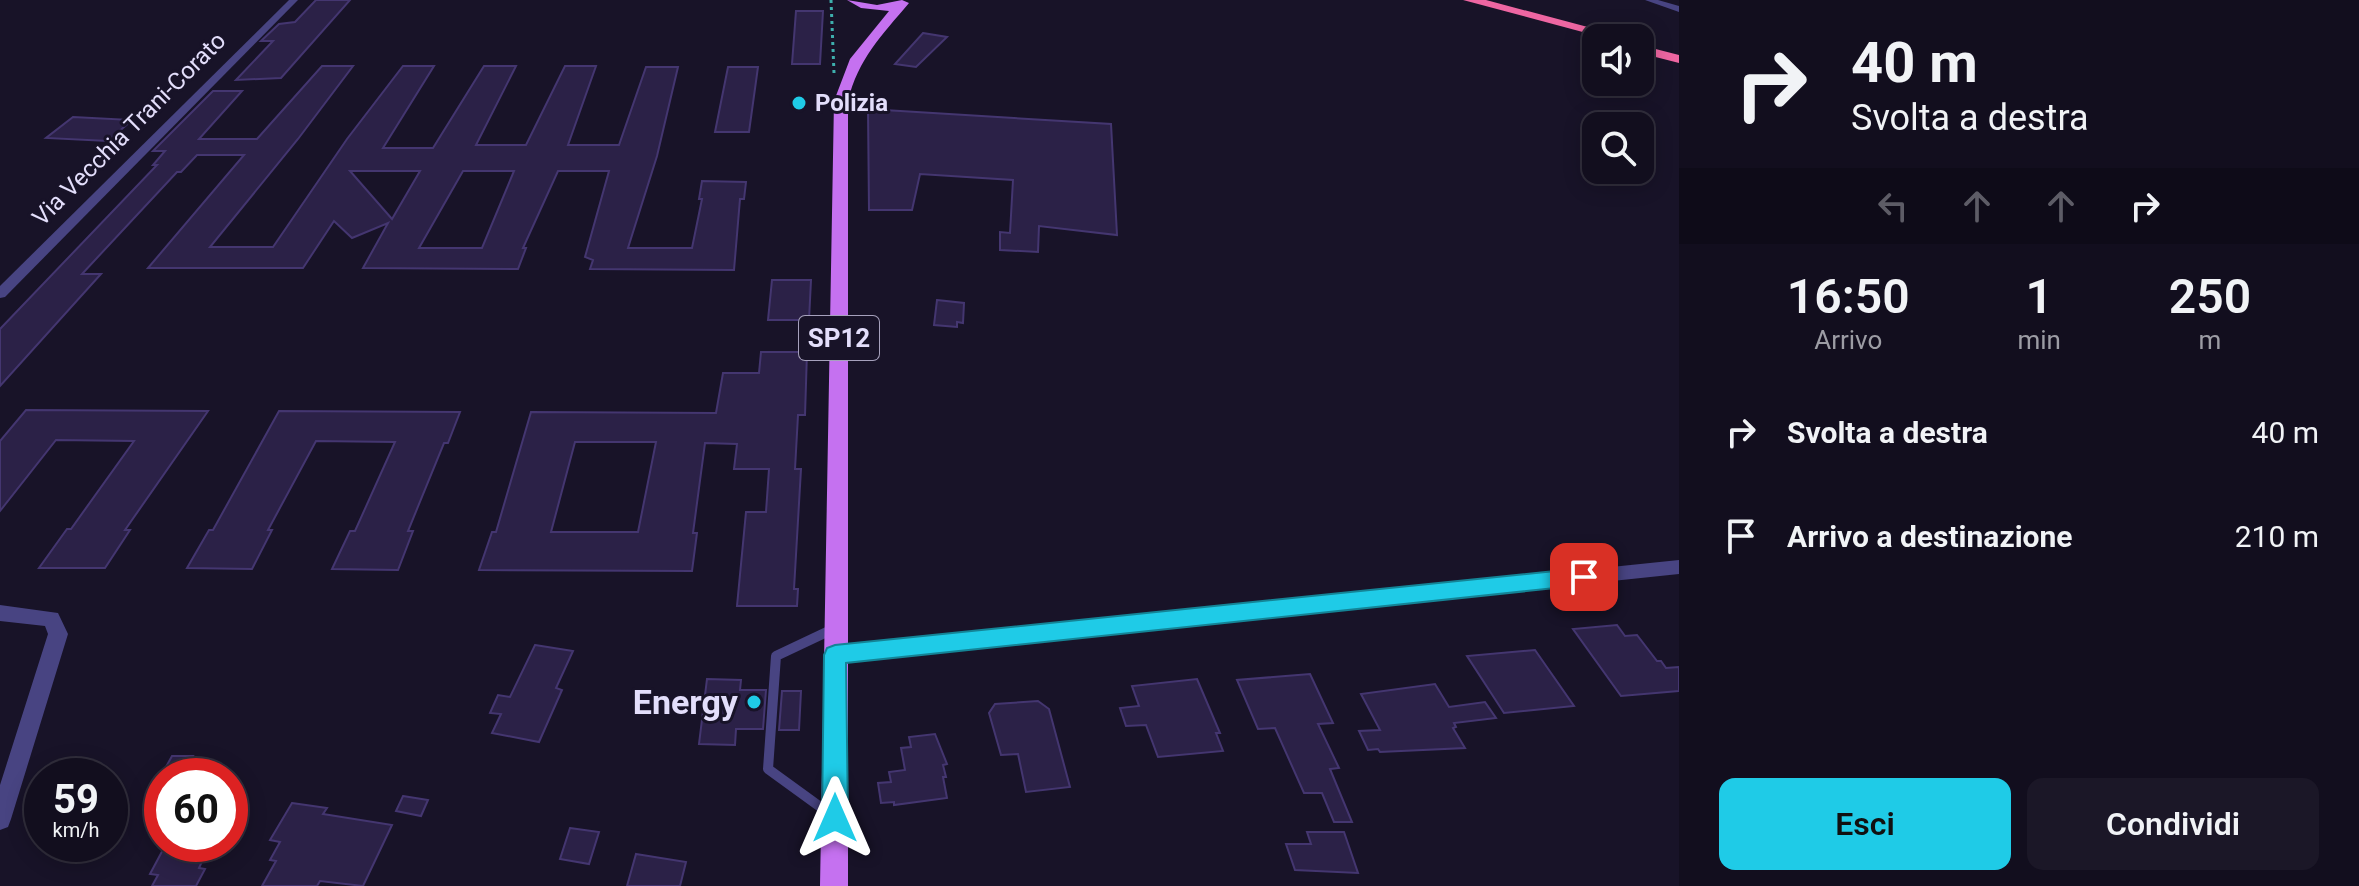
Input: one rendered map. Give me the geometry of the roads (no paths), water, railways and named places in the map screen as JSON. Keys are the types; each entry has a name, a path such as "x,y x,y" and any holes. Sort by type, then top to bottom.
{"highway":[{"path":"1447,0 1582,34"},
{"path":"1470,0 1582,28"},
{"path":"1654,46 1679,52"},
{"path":"1654,53 1679,59"}],"main road":[{"path":"854,1 879,8 905,2"},
{"path":"854,1 873,20 875,30"},
{"name":"SP12","path":"834,886 841,101 846,77 875,30 905,2"}],"street":[{"name":"Via Vecchia Trani-Corato","path":"0,294 294,0"},
{"path":"1649,0 1678,9"},
{"path":"835,655 1679,567"},
{"path":"0,613 22,613 51,619 58,634 0,819"}],"lane":[{"path":"835,818 768,769 776,656 836,628"}],"place":[{"name":"Polizia","path":"799,103"},
{"name":"Energy","path":"754,702"}]}
